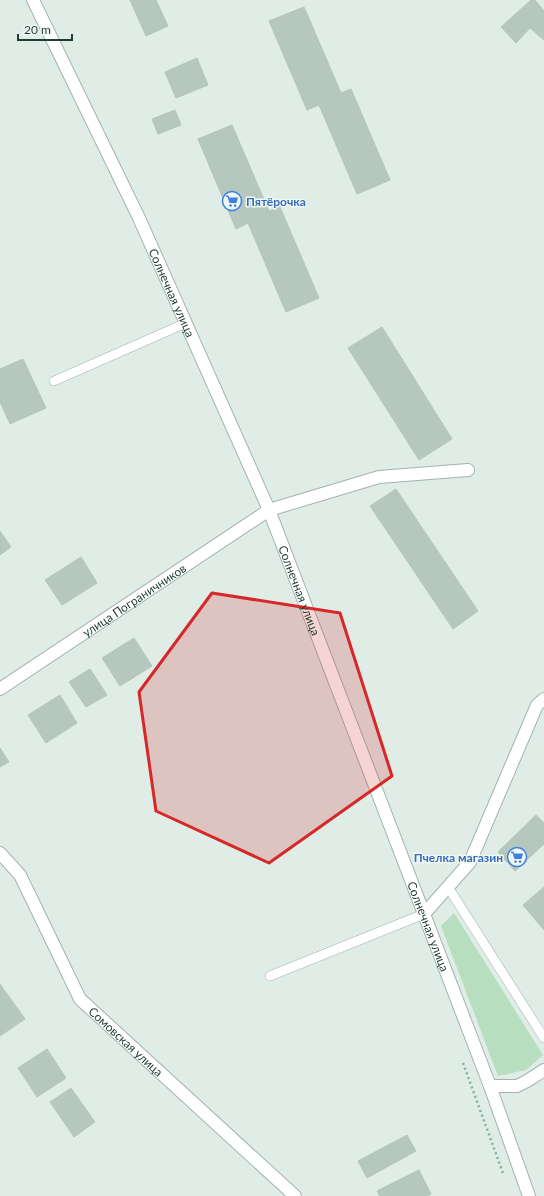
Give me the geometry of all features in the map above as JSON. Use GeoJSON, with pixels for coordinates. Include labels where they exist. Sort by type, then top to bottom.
{"type":"FeatureCollection","features":[{"type":"Feature","properties":{"kind":"street","name":"Солнечная улица"},"geometry":{"type":"LineString","coordinates":[[33,0],[139,218],[269,510],[490,1086],[529,1196]]}},
{"type":"Feature","properties":{"kind":"street","name":"улица Пограничников"},"geometry":{"type":"LineString","coordinates":[[0,689],[269,510],[379,477],[468,470]]}},
{"type":"Feature","properties":{"kind":"street"},"geometry":{"type":"LineString","coordinates":[[424,914],[470,862],[537,705],[544,699]]}},
{"type":"Feature","properties":{"kind":"street","name":"Сомовская улица"},"geometry":{"type":"LineString","coordinates":[[0,853],[20,875],[80,999],[295,1196]]}},
{"type":"Feature","properties":{"kind":"street"},"geometry":{"type":"LineString","coordinates":[[490,1086],[517,1086],[544,1070]]}},
{"type":"Feature","properties":{"kind":"lane"},"geometry":{"type":"LineString","coordinates":[[54,381],[186,323]]}},
{"type":"Feature","properties":{"kind":"lane"},"geometry":{"type":"LineString","coordinates":[[448,887],[544,1038]]}},
{"type":"Feature","properties":{"kind":"lane"},"geometry":{"type":"LineString","coordinates":[[270,976],[424,914]]}},
{"type":"Feature","properties":{"kind":"path"},"geometry":{"type":"LineString","coordinates":[[463,1062],[503,1174]]}},
{"type":"Feature","properties":{"kind":"highlighted area"},"geometry":{"type":"Polygon","coordinates":[[[212,593],[340,613],[392,776],[269,863],[156,811],[139,692],[212,593]]]}},
{"type":"Feature","properties":{"kind":"green space"},"geometry":{"type":"Polygon","coordinates":[[[454,913],[543,1055],[526,1070],[498,1076],[441,926],[454,913]]]}},
{"type":"Feature","properties":{"kind":"building"},"geometry":{"type":"Polygon","coordinates":[[[130,0],[156,0],[168,26],[146,36],[130,0]]]}},
{"type":"Feature","properties":{"kind":"building"},"geometry":{"type":"Polygon","coordinates":[[[531,0],[535,0],[544,11],[544,40],[530,28],[516,43],[501,27],[531,0]]]}},
{"type":"Feature","properties":{"kind":"building"},"geometry":{"type":"Polygon","coordinates":[[[304,7],[341,93],[351,89],[390,180],[357,194],[319,105],[307,110],[269,21],[304,7]]]}},
{"type":"Feature","properties":{"kind":"building"},"geometry":{"type":"Polygon","coordinates":[[[197,58],[208,85],[176,98],[165,72],[197,58]]]}},
{"type":"Feature","properties":{"kind":"building"},"geometry":{"type":"Polygon","coordinates":[[[175,110],[181,125],[158,134],[152,119],[175,110]]]}},
{"type":"Feature","properties":{"kind":"building"},"geometry":{"type":"Polygon","coordinates":[[[232,125],[269,211],[280,207],[319,298],[286,312],[248,223],[236,229],[198,139],[232,125]]]}},
{"type":"Feature","properties":{"kind":"building"},"geometry":{"type":"Polygon","coordinates":[[[382,327],[452,439],[419,460],[348,348],[382,327]]]}},
{"type":"Feature","properties":{"kind":"building"},"geometry":{"type":"Polygon","coordinates":[[[23,359],[46,408],[10,424],[0,402],[0,369],[23,359]]]}},
{"type":"Feature","properties":{"kind":"building"},"geometry":{"type":"Polygon","coordinates":[[[396,489],[478,611],[453,629],[370,506],[396,489]]]}},
{"type":"Feature","properties":{"kind":"building"},"geometry":{"type":"Polygon","coordinates":[[[0,531],[11,547],[0,555],[0,531]]]}},
{"type":"Feature","properties":{"kind":"building"},"geometry":{"type":"Polygon","coordinates":[[[81,557],[97,583],[62,605],[45,580],[81,557]]]}},
{"type":"Feature","properties":{"kind":"building"},"geometry":{"type":"Polygon","coordinates":[[[134,638],[152,666],[120,686],[102,658],[134,638]]]}},
{"type":"Feature","properties":{"kind":"building"},"geometry":{"type":"Polygon","coordinates":[[[90,669],[107,695],[86,707],[69,682],[90,669]]]}},
{"type":"Feature","properties":{"kind":"building"},"geometry":{"type":"Polygon","coordinates":[[[60,695],[77,723],[46,743],[28,715],[60,695]]]}},
{"type":"Feature","properties":{"kind":"building"},"geometry":{"type":"Polygon","coordinates":[[[0,748],[9,762],[0,767],[0,748]]]}},
{"type":"Feature","properties":{"kind":"building"},"geometry":{"type":"Polygon","coordinates":[[[536,815],[544,823],[544,844],[515,871],[498,852],[536,815]]]}},
{"type":"Feature","properties":{"kind":"building"},"geometry":{"type":"Polygon","coordinates":[[[544,887],[544,930],[523,905],[544,887]]]}},
{"type":"Feature","properties":{"kind":"building"},"geometry":{"type":"Polygon","coordinates":[[[0,984],[25,1019],[0,1036],[0,984]]]}},
{"type":"Feature","properties":{"kind":"building"},"geometry":{"type":"Polygon","coordinates":[[[47,1049],[66,1078],[37,1097],[18,1068],[47,1049]]]}},
{"type":"Feature","properties":{"kind":"building"},"geometry":{"type":"Polygon","coordinates":[[[71,1088],[95,1122],[74,1137],[50,1102],[71,1088]]]}},
{"type":"Feature","properties":{"kind":"building"},"geometry":{"type":"Polygon","coordinates":[[[407,1135],[416,1151],[367,1178],[358,1161],[407,1135]]]}},
{"type":"Feature","properties":{"kind":"building"},"geometry":{"type":"Polygon","coordinates":[[[419,1170],[431,1194],[427,1196],[380,1196],[377,1191],[419,1170]]]}},
{"type":"Feature","properties":{"kind":"place","name":"Пятёрочка"},"geometry":{"type":"Point","coordinates":[232,201]}},
{"type":"Feature","properties":{"kind":"place","name":"Пчелка магазин"},"geometry":{"type":"Point","coordinates":[517,857]}}]}
